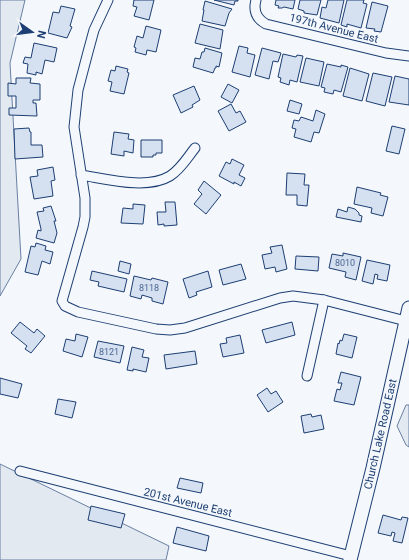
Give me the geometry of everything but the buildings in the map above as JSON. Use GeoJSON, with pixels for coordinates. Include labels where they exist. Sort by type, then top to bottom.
{"type":"FeatureCollection","features":[{"type":"Feature","properties":{"kind":"street"},"geometry":{"type":"LineString","coordinates":[[108,0],[94,30],[78,90],[74,127],[84,198],[84,222],[62,301],[65,306],[78,312],[156,329],[170,330],[185,328],[280,298],[300,296],[324,300],[406,321]]}},
{"type":"Feature","properties":{"kind":"street","name":"197th Avenue East"},"geometry":{"type":"LineString","coordinates":[[256,0],[255,6],[257,16],[266,24],[386,54],[409,56]]}},
{"type":"Feature","properties":{"kind":"street"},"geometry":{"type":"LineString","coordinates":[[81,174],[127,182],[152,182],[162,180],[181,167],[195,148]]}},
{"type":"Feature","properties":{"kind":"street"},"geometry":{"type":"LineString","coordinates":[[307,376],[324,300]]}},
{"type":"Feature","properties":{"kind":"street","name":"Church Lake Road East"},"geometry":{"type":"LineString","coordinates":[[350,558],[373,468],[409,308]]}},
{"type":"Feature","properties":{"kind":"street","name":"201st Avenue East"},"geometry":{"type":"LineString","coordinates":[[20,471],[160,508],[245,528],[350,558]]}},
{"type":"Feature","properties":{"kind":"shaded area"},"geometry":{"type":"Polygon","coordinates":[[[0,0],[25,0],[10,63],[21,259],[0,296],[0,0]]]}},
{"type":"Feature","properties":{"kind":"shaded area"},"geometry":{"type":"Polygon","coordinates":[[[406,405],[409,405],[409,447],[406,445],[397,426],[406,405]]]}},
{"type":"Feature","properties":{"kind":"shaded area"},"geometry":{"type":"Polygon","coordinates":[[[0,464],[169,546],[166,560],[0,560],[0,464]]]}}]}
